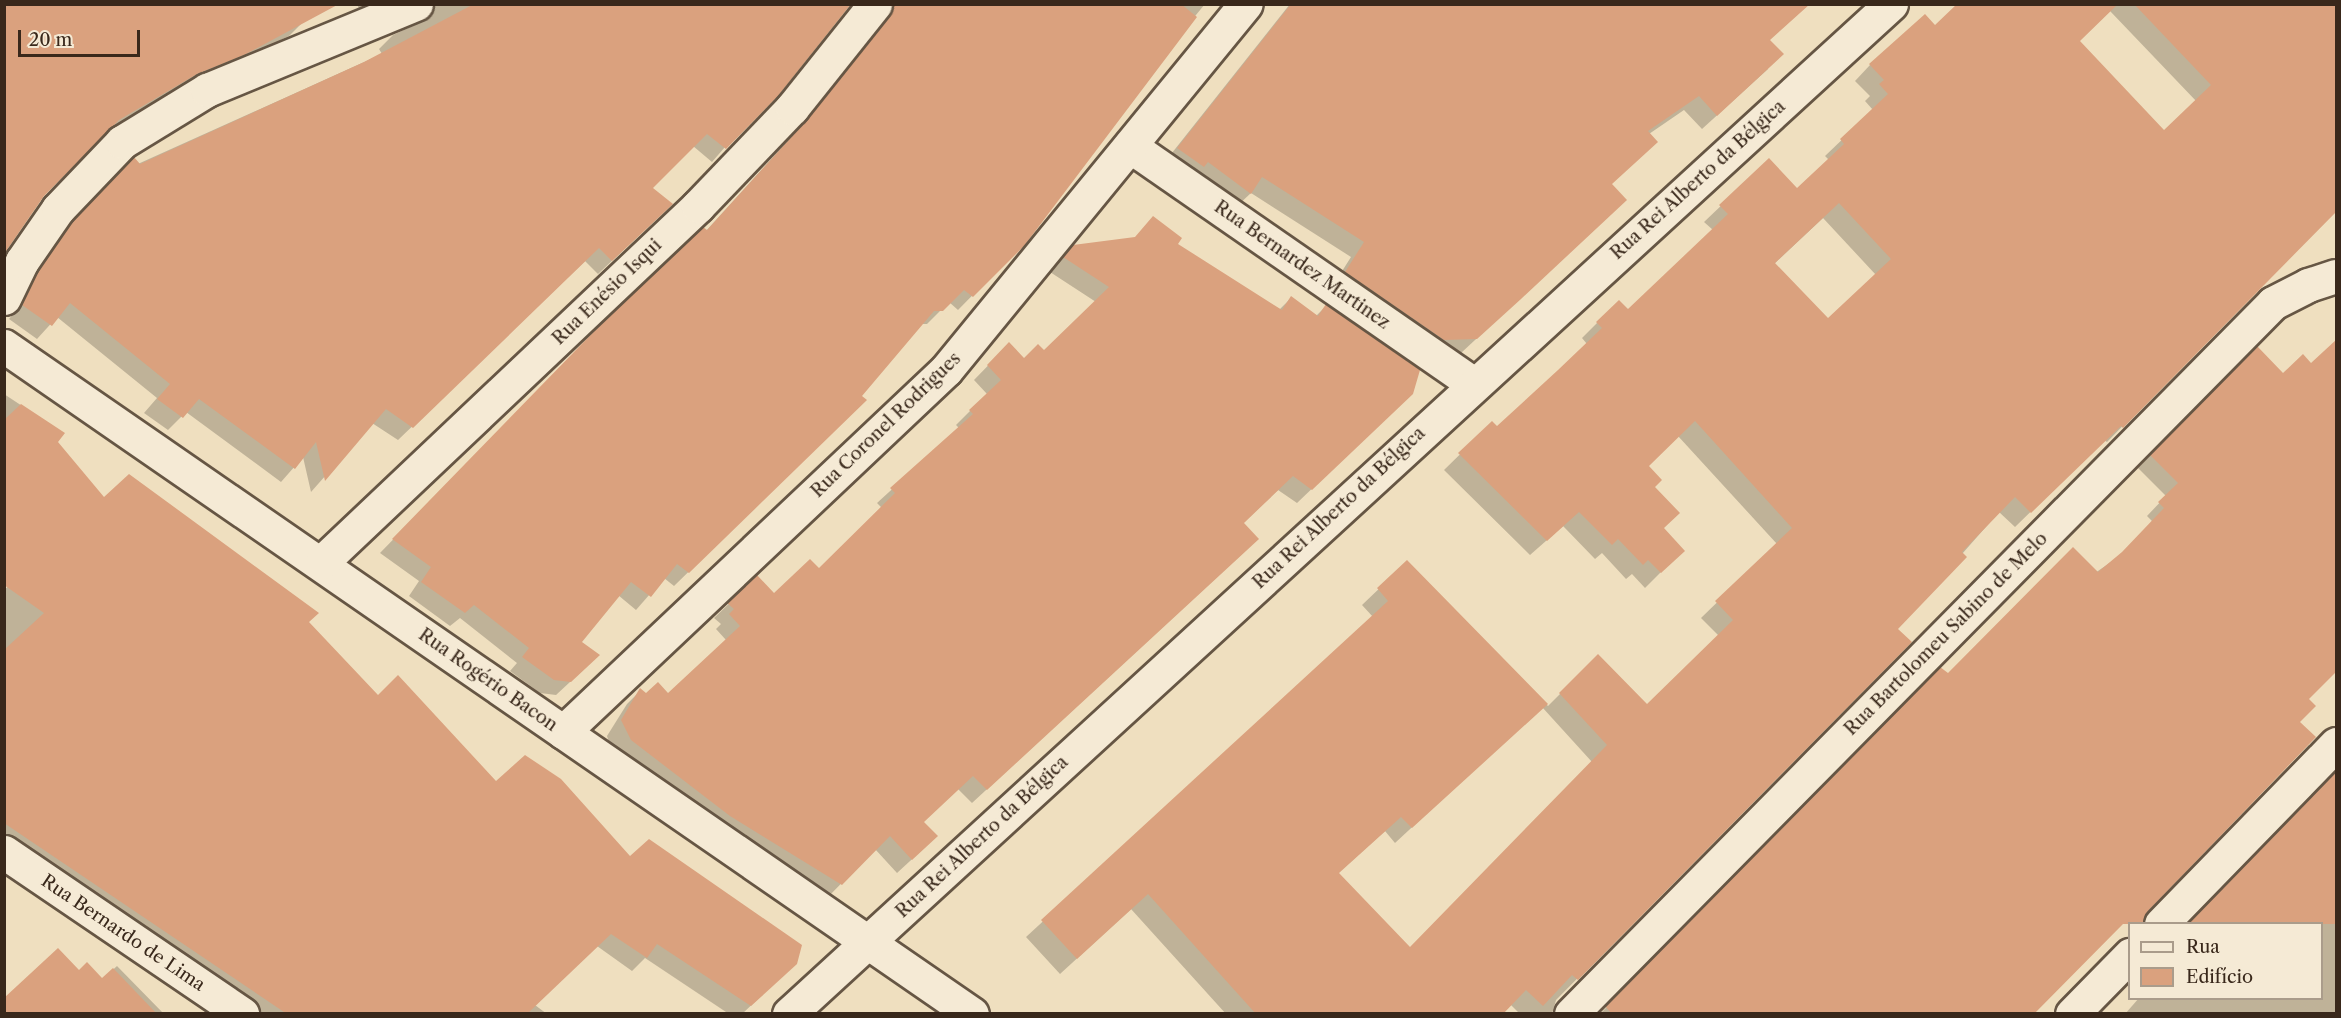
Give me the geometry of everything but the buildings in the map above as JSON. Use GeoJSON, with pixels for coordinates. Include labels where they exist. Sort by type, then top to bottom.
{"type":"FeatureCollection","features":[{"type":"Feature","properties":{"kind":"street"},"geometry":{"type":"LineString","coordinates":[[4,298],[22,261],[58,209],[122,142],[207,90],[416,4]]}},
{"type":"Feature","properties":{"kind":"street","name":"Rua Enésio Isqui"},"geometry":{"type":"LineString","coordinates":[[322,562],[698,206],[792,108],[875,4]]}},
{"type":"Feature","properties":{"kind":"street","name":"Rua Coronel Rodrigues"},"geometry":{"type":"LineString","coordinates":[[563,732],[946,370],[1246,4]]}},
{"type":"Feature","properties":{"kind":"street","name":"Rua Rei Alberto da Bélgica"},"geometry":{"type":"LineString","coordinates":[[789,1014],[1891,4]]}},
{"type":"Feature","properties":{"kind":"street","name":"Rua Bernardez Martinez"},"geometry":{"type":"LineString","coordinates":[[1130,146],[1474,384]]}},
{"type":"Feature","properties":{"kind":"street","name":"Rua Bartolomeu Sabino de Melo"},"geometry":{"type":"LineString","coordinates":[[1571,1014],[2273,303],[2308,285],[2337,276]]}},
{"type":"Feature","properties":{"kind":"street","name":"Rua Rogério Bacon"},"geometry":{"type":"LineString","coordinates":[[4,346],[322,562],[866,943],[972,1014]]}},
{"type":"Feature","properties":{"kind":"street"},"geometry":{"type":"LineString","coordinates":[[2163,922],[2337,744]]}},
{"type":"Feature","properties":{"kind":"street","name":"Rua Bernardo de Lima"},"geometry":{"type":"LineString","coordinates":[[4,852],[242,1014]]}},
{"type":"Feature","properties":{"kind":"street"},"geometry":{"type":"LineString","coordinates":[[2072,1014],[2128,957]]}}]}
